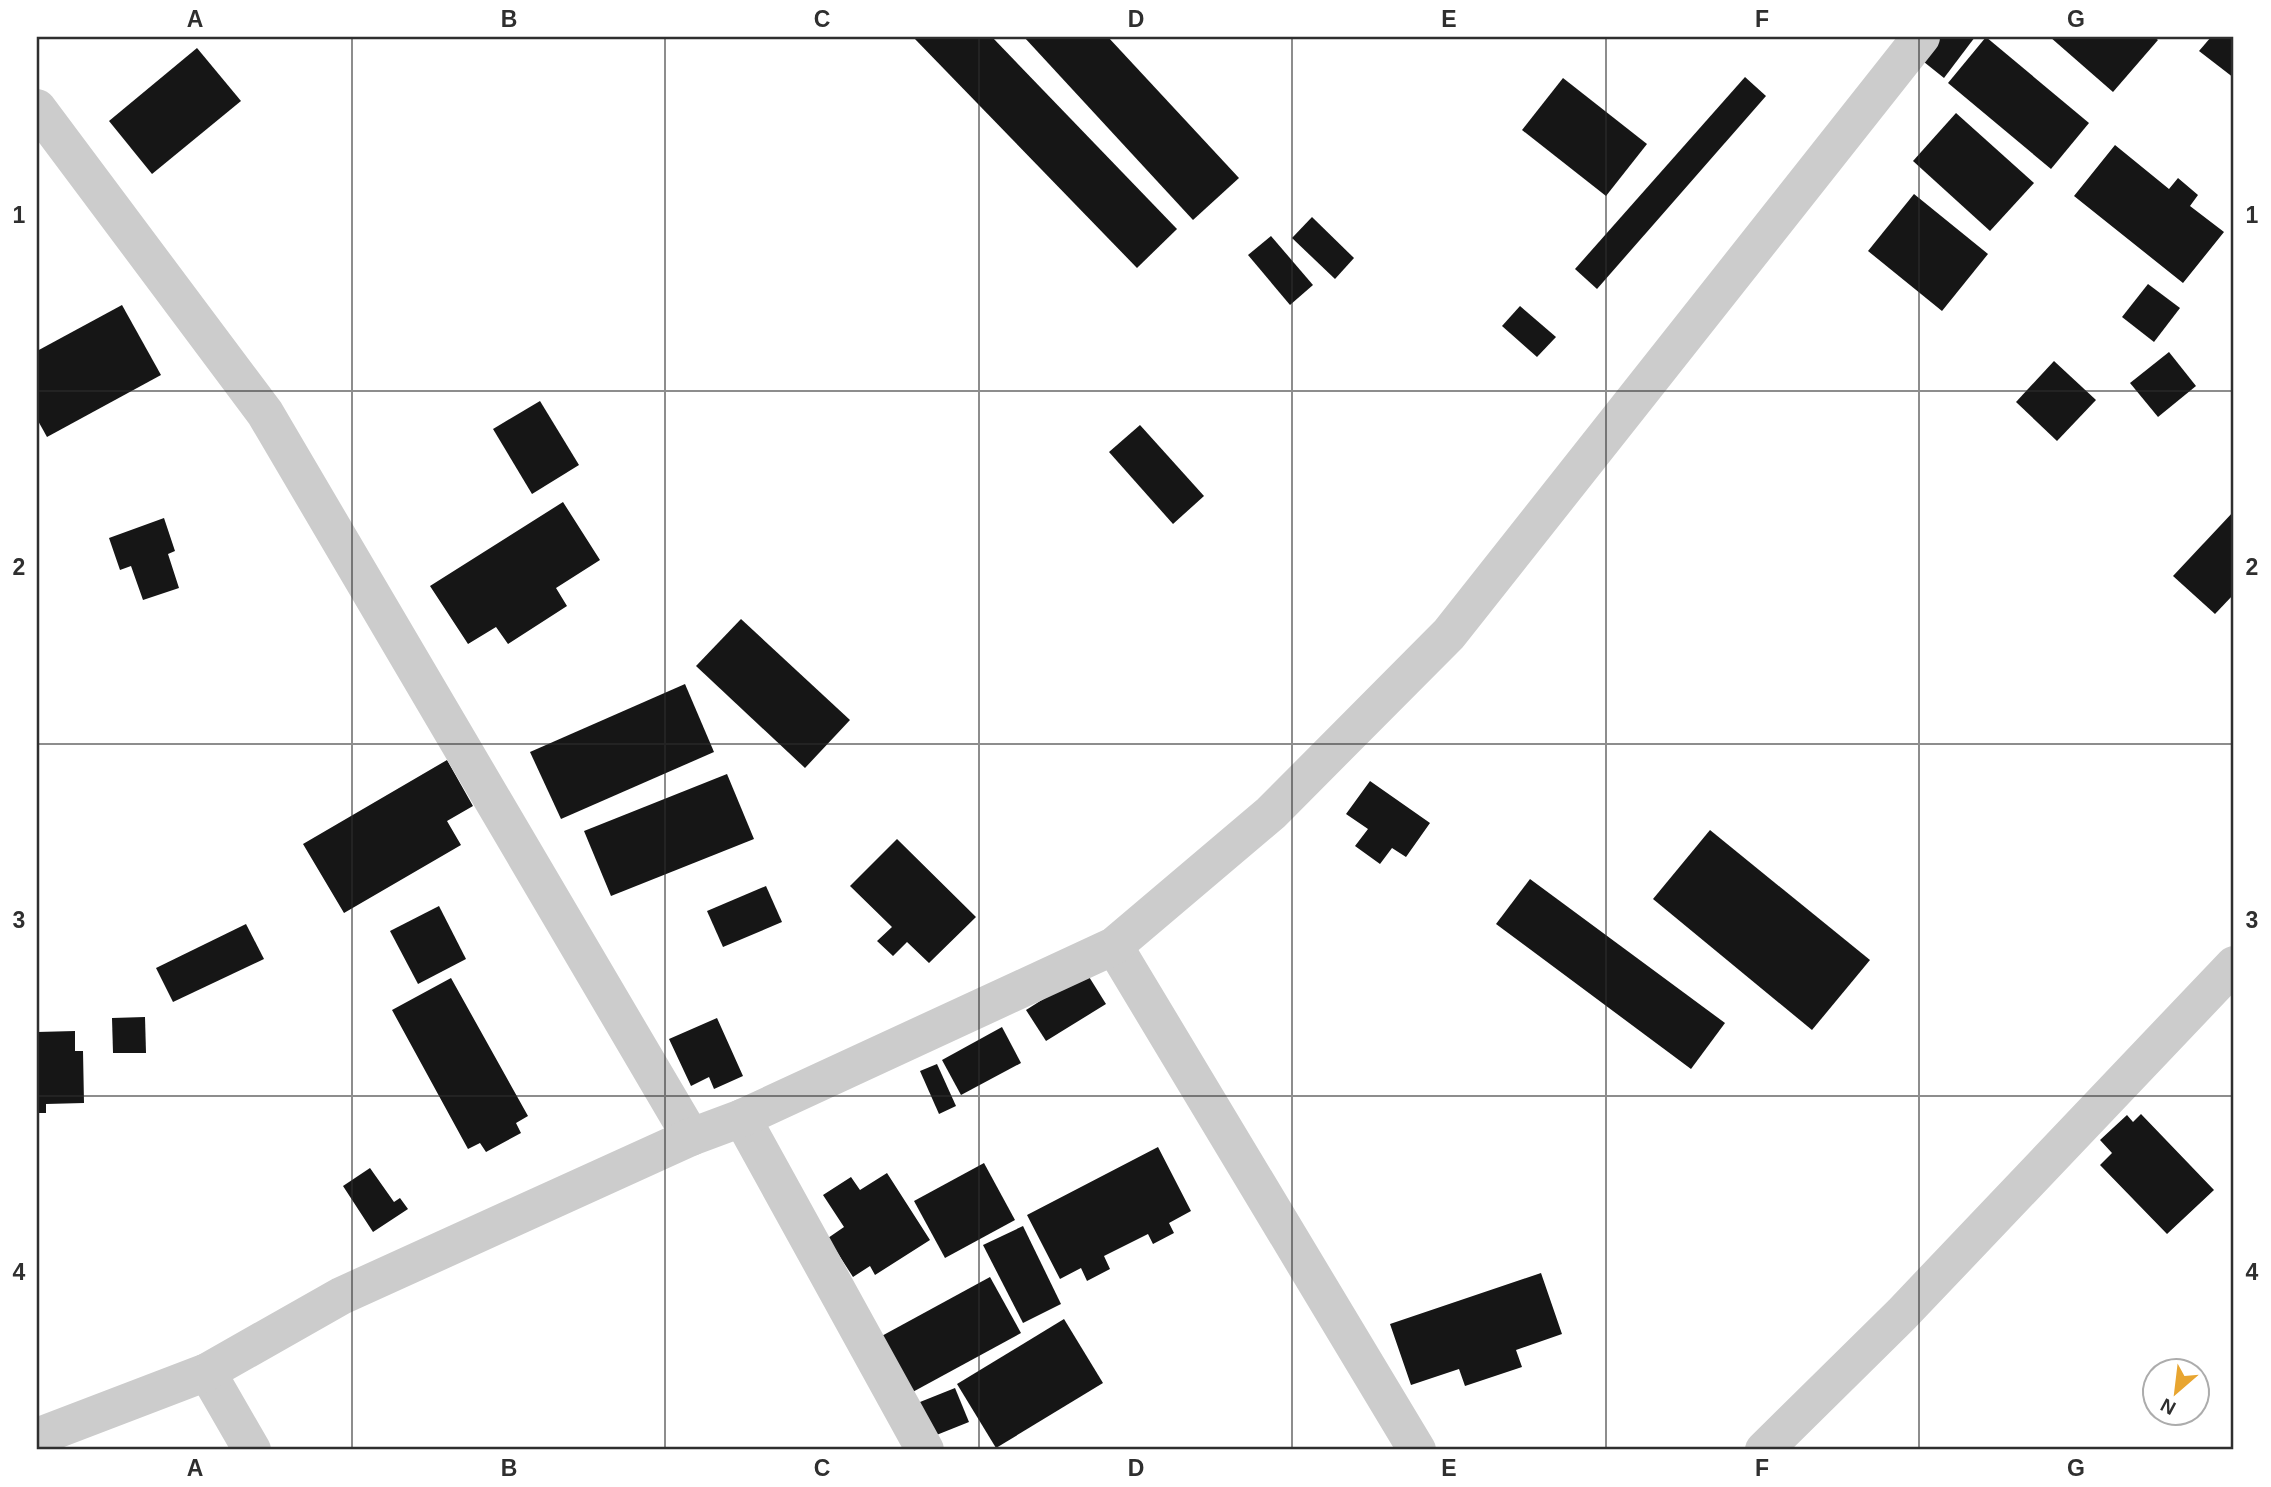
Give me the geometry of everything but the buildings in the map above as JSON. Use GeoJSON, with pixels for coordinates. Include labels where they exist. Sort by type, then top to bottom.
{"type":"FeatureCollection","features":[{"type":"Feature","properties":{"kind":"street"},"geometry":{"type":"LineString","coordinates":[[37,1437],[207,1372],[341,1296],[691,1137],[742,1118],[1114,947],[1271,813],[1449,634],[1921,37]]}},
{"type":"Feature","properties":{"kind":"street"},"geometry":{"type":"LineString","coordinates":[[37,108],[265,413],[691,1137]]}},
{"type":"Feature","properties":{"kind":"street"},"geometry":{"type":"LineString","coordinates":[[1114,947],[1417,1450]]}},
{"type":"Feature","properties":{"kind":"street"},"geometry":{"type":"LineString","coordinates":[[1764,1450],[1902,1314],[2234,965]]}},
{"type":"Feature","properties":{"kind":"street"},"geometry":{"type":"LineString","coordinates":[[742,1118],[925,1450]]}},
{"type":"Feature","properties":{"kind":"street"},"geometry":{"type":"LineString","coordinates":[[207,1372],[252,1450]]}}]}
